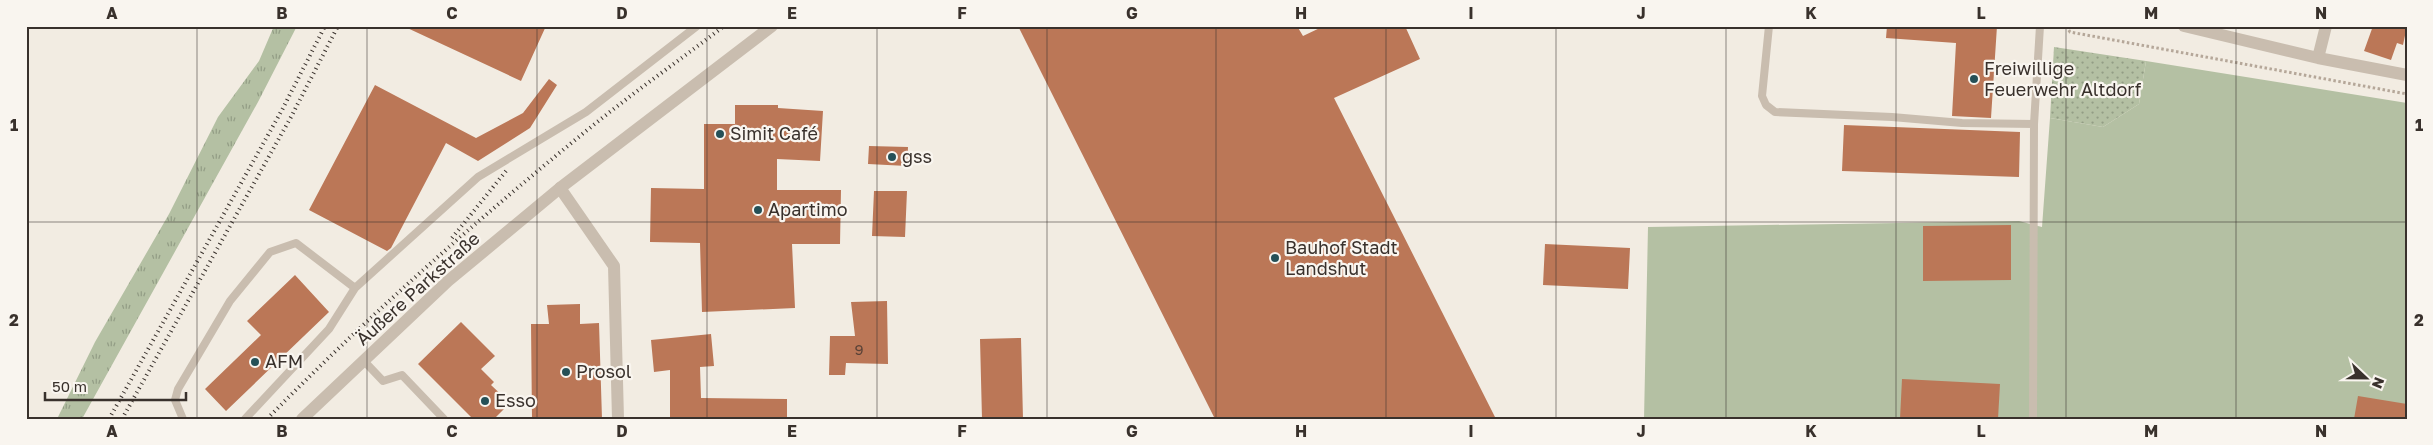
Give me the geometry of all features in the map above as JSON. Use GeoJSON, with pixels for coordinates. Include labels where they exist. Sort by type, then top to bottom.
{"type":"FeatureCollection","features":[{"type":"Feature","properties":{"kind":"street","name":"Äußere Parkstraße"},"geometry":{"type":"LineString","coordinates":[[302,419],[448,281],[560,188],[772,26]]}},
{"type":"Feature","properties":{"kind":"street"},"geometry":{"type":"LineString","coordinates":[[2184,26],[2318,58],[2407,75]]}},
{"type":"Feature","properties":{"kind":"street"},"geometry":{"type":"LineString","coordinates":[[2318,58],[2326,26]]}},
{"type":"Feature","properties":{"kind":"street"},"geometry":{"type":"LineString","coordinates":[[560,188],[614,266],[618,419]]}},
{"type":"Feature","properties":{"kind":"lane"},"geometry":{"type":"LineString","coordinates":[[245,419],[329,330],[355,288],[478,177],[586,112],[697,26]]}},
{"type":"Feature","properties":{"kind":"lane"},"geometry":{"type":"LineString","coordinates":[[1769,26],[1762,96],[1766,105],[1775,112],[1892,116],[1962,123],[2034,124]]}},
{"type":"Feature","properties":{"kind":"lane"},"geometry":{"type":"LineString","coordinates":[[2033,419],[2034,124],[2040,26]]}},
{"type":"Feature","properties":{"kind":"lane"},"geometry":{"type":"LineString","coordinates":[[183,419],[175,400],[178,389],[230,301],[270,252],[296,242],[355,288]]}},
{"type":"Feature","properties":{"kind":"lane"},"geometry":{"type":"LineString","coordinates":[[364,361],[384,381],[402,375],[444,419]]}},
{"type":"Feature","properties":{"kind":"path"},"geometry":{"type":"LineString","coordinates":[[2066,26],[2070,32],[2407,94]]}},
{"type":"Feature","properties":{"kind":"green space"},"geometry":{"type":"Polygon","coordinates":[[[274,26],[297,26],[258,102],[82,419],[57,419],[95,342],[169,214],[218,117],[259,61],[274,26]]]}},
{"type":"Feature","properties":{"kind":"green space"},"geometry":{"type":"Polygon","coordinates":[[[2054,47],[2146,61],[2139,104],[2103,127],[2050,118],[2054,47]]]}},
{"type":"Feature","properties":{"kind":"green space"},"geometry":{"type":"Polygon","coordinates":[[[2146,61],[2407,103],[2407,419],[1644,419],[1648,227],[2019,221],[2042,227],[2050,118],[2103,127],[2139,104],[2146,61]]]}},
{"type":"Feature","properties":{"kind":"building"},"geometry":{"type":"Polygon","coordinates":[[[403,26],[546,26],[521,81],[403,26]]]}},
{"type":"Feature","properties":{"kind":"building","name":"Bauhof Stadt Landshut"},"geometry":{"type":"Polygon","coordinates":[[[1018,26],[1297,26],[1303,36],[1324,26],[1405,26],[1420,59],[1334,98],[1496,419],[1215,419],[1018,26]]]}},
{"type":"Feature","properties":{"kind":"building","name":"Freiwillige Feuerwehr Altdorf"},"geometry":{"type":"Polygon","coordinates":[[[1887,26],[1997,26],[1991,118],[1952,116],[1956,43],[1886,38],[1887,26]]]}},
{"type":"Feature","properties":{"kind":"building"},"geometry":{"type":"Polygon","coordinates":[[[2373,26],[2407,26],[2403,45],[2397,43],[2391,60],[2364,51],[2373,26]]]}},
{"type":"Feature","properties":{"kind":"building"},"geometry":{"type":"Polygon","coordinates":[[[549,79],[557,85],[530,128],[478,161],[446,143],[391,248],[387,251],[309,210],[375,85],[476,138],[523,113],[549,79]]]}},
{"type":"Feature","properties":{"kind":"building"},"geometry":{"type":"Polygon","coordinates":[[[735,105],[778,105],[778,108],[823,111],[820,161],[777,159],[777,190],[841,190],[840,244],[792,244],[795,308],[702,312],[700,243],[650,242],[651,188],[704,189],[704,124],[735,124],[735,105]]]}},
{"type":"Feature","properties":{"kind":"building"},"geometry":{"type":"Polygon","coordinates":[[[1844,125],[2020,132],[2019,177],[1842,171],[1844,125]]]}},
{"type":"Feature","properties":{"kind":"building"},"geometry":{"type":"Polygon","coordinates":[[[869,146],[908,147],[907,166],[868,164],[869,146]]]}},
{"type":"Feature","properties":{"kind":"building"},"geometry":{"type":"Polygon","coordinates":[[[874,191],[907,191],[905,237],[872,236],[874,191]]]}},
{"type":"Feature","properties":{"kind":"building"},"geometry":{"type":"Polygon","coordinates":[[[2011,225],[2011,280],[1923,281],[1923,226],[2011,225]]]}},
{"type":"Feature","properties":{"kind":"building"},"geometry":{"type":"Polygon","coordinates":[[[1545,244],[1630,248],[1628,289],[1543,285],[1545,244]]]}},
{"type":"Feature","properties":{"kind":"building","name":"AFM"},"geometry":{"type":"Polygon","coordinates":[[[295,275],[329,312],[226,411],[205,389],[261,335],[247,321],[295,275]]]}},
{"type":"Feature","properties":{"kind":"building"},"geometry":{"type":"Polygon","coordinates":[[[887,301],[888,364],[846,363],[845,375],[829,375],[830,336],[855,336],[851,302],[887,301]]]}},
{"type":"Feature","properties":{"kind":"building","name":"Prosol"},"geometry":{"type":"Polygon","coordinates":[[[580,304],[580,324],[599,323],[602,419],[532,419],[531,324],[549,324],[547,305],[580,304]]]}},
{"type":"Feature","properties":{"kind":"building"},"geometry":{"type":"Polygon","coordinates":[[[461,322],[495,356],[481,369],[494,382],[491,385],[510,403],[494,419],[473,419],[418,364],[461,322]]]}},
{"type":"Feature","properties":{"kind":"building"},"geometry":{"type":"Polygon","coordinates":[[[711,334],[714,366],[700,367],[701,398],[787,399],[787,419],[670,419],[670,370],[654,372],[651,340],[711,334]]]}},
{"type":"Feature","properties":{"kind":"building"},"geometry":{"type":"Polygon","coordinates":[[[1021,338],[1023,419],[982,419],[980,339],[1021,338]]]}},
{"type":"Feature","properties":{"kind":"building"},"geometry":{"type":"Polygon","coordinates":[[[1902,379],[2000,384],[1998,419],[1900,419],[1902,379]]]}},
{"type":"Feature","properties":{"kind":"building"},"geometry":{"type":"Polygon","coordinates":[[[2358,396],[2407,404],[2407,419],[2354,419],[2358,396]]]}},
{"type":"Feature","properties":{"kind":"railway"},"geometry":{"type":"LineString","coordinates":[[109,419],[282,110],[325,26]]}},
{"type":"Feature","properties":{"kind":"railway"},"geometry":{"type":"LineString","coordinates":[[122,419],[291,117],[338,26]]}},
{"type":"Feature","properties":{"kind":"railway"},"geometry":{"type":"LineString","coordinates":[[267,419],[345,342],[425,268],[507,197],[607,114],[724,26]]}},
{"type":"Feature","properties":{"kind":"railway"},"geometry":{"type":"LineString","coordinates":[[452,238],[506,171]]}},
{"type":"Feature","properties":{"kind":"place","name":"Freiwillige Feuerwehr Altdorf"},"geometry":{"type":"Point","coordinates":[1974,79]}},
{"type":"Feature","properties":{"kind":"place","name":"Simit Café"},"geometry":{"type":"Point","coordinates":[720,134]}},
{"type":"Feature","properties":{"kind":"place","name":"gss"},"geometry":{"type":"Point","coordinates":[892,157]}},
{"type":"Feature","properties":{"kind":"place","name":"Apartimo"},"geometry":{"type":"Point","coordinates":[758,210]}},
{"type":"Feature","properties":{"kind":"place","name":"Bauhof Stadt Landshut"},"geometry":{"type":"Point","coordinates":[1275,258]}},
{"type":"Feature","properties":{"kind":"place","name":"AFM"},"geometry":{"type":"Point","coordinates":[255,362]}},
{"type":"Feature","properties":{"kind":"place","name":"Prosol"},"geometry":{"type":"Point","coordinates":[566,372]}},
{"type":"Feature","properties":{"kind":"place","name":"Esso"},"geometry":{"type":"Point","coordinates":[485,401]}}]}
